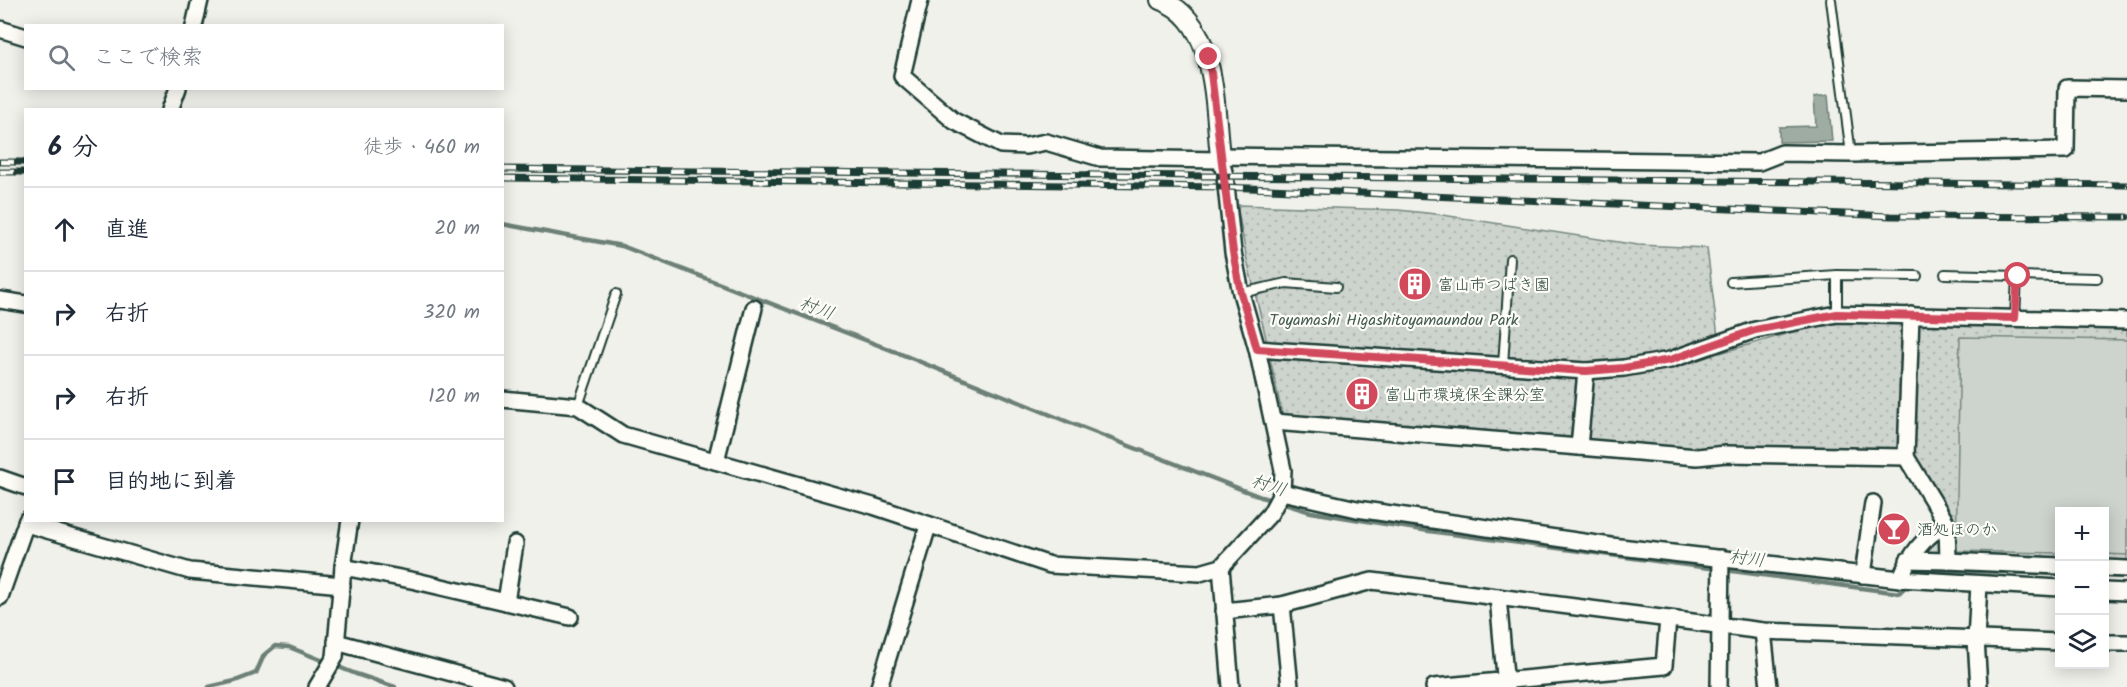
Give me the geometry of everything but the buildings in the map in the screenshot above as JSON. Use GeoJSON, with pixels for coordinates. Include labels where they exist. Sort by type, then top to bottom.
{"type":"FeatureCollection","features":[{"type":"Feature","properties":{"kind":"street"},"geometry":{"type":"LineString","coordinates":[[194,24],[200,0]]}},
{"type":"Feature","properties":{"kind":"street"},"geometry":{"type":"LineString","coordinates":[[920,0],[902,76],[954,121],[1001,145],[1026,146],[1046,142],[1100,158],[1759,162],[1782,153],[2066,150],[2067,88],[2127,89]]}},
{"type":"Feature","properties":{"kind":"street"},"geometry":{"type":"LineString","coordinates":[[504,399],[578,405],[623,435],[873,506],[1050,566],[1200,573],[1221,567],[1271,512],[1282,493],[1283,470],[1274,422],[1241,293],[1233,252],[1209,57],[1194,25],[1170,3],[1160,0]]}},
{"type":"Feature","properties":{"kind":"street"},"geometry":{"type":"LineString","coordinates":[[0,29],[24,36]]}},
{"type":"Feature","properties":{"kind":"street"},"geometry":{"type":"LineString","coordinates":[[171,108],[177,90]]}},
{"type":"Feature","properties":{"kind":"street"},"geometry":{"type":"LineString","coordinates":[[0,300],[24,304]]}},
{"type":"Feature","properties":{"kind":"street"},"geometry":{"type":"LineString","coordinates":[[716,461],[753,308]]}},
{"type":"Feature","properties":{"kind":"street"},"geometry":{"type":"LineString","coordinates":[[1257,349],[1586,371],[1624,368],[1670,360],[1755,330],[1837,314],[2127,321]]}},
{"type":"Feature","properties":{"kind":"street"},"geometry":{"type":"LineString","coordinates":[[1911,315],[1906,458],[1947,524],[1948,561]]}},
{"type":"Feature","properties":{"kind":"street"},"geometry":{"type":"LineString","coordinates":[[1579,447],[1586,371]]}},
{"type":"Feature","properties":{"kind":"street"},"geometry":{"type":"LineString","coordinates":[[1274,422],[1696,457],[1726,454],[1906,458]]}},
{"type":"Feature","properties":{"kind":"street"},"geometry":{"type":"LineString","coordinates":[[0,478],[24,486]]}},
{"type":"Feature","properties":{"kind":"street"},"geometry":{"type":"LineString","coordinates":[[1282,493],[1357,509],[1611,546],[1900,579],[2055,588]]}},
{"type":"Feature","properties":{"kind":"street"},"geometry":{"type":"LineString","coordinates":[[1863,575],[1873,503]]}},
{"type":"Feature","properties":{"kind":"street"},"geometry":{"type":"LineString","coordinates":[[0,597],[26,522],[190,571],[342,585]]}},
{"type":"Feature","properties":{"kind":"street"},"geometry":{"type":"LineString","coordinates":[[317,687],[335,657],[350,522]]}},
{"type":"Feature","properties":{"kind":"street"},"geometry":{"type":"LineString","coordinates":[[1900,579],[1917,546],[1931,533],[1947,524]]}},
{"type":"Feature","properties":{"kind":"street"},"geometry":{"type":"LineString","coordinates":[[879,687],[928,526]]}},
{"type":"Feature","properties":{"kind":"street"},"geometry":{"type":"LineString","coordinates":[[506,602],[515,544]]}},
{"type":"Feature","properties":{"kind":"street"},"geometry":{"type":"LineString","coordinates":[[1719,687],[1721,558]]}},
{"type":"Feature","properties":{"kind":"street"},"geometry":{"type":"LineString","coordinates":[[1908,560],[2055,566]]}},
{"type":"Feature","properties":{"kind":"street"},"geometry":{"type":"LineString","coordinates":[[343,567],[416,581],[570,617]]}},
{"type":"Feature","properties":{"kind":"street"},"geometry":{"type":"LineString","coordinates":[[1221,567],[1231,687]]}},
{"type":"Feature","properties":{"kind":"street"},"geometry":{"type":"LineString","coordinates":[[2109,568],[2127,569]]}},
{"type":"Feature","properties":{"kind":"street"},"geometry":{"type":"LineString","coordinates":[[1224,611],[1282,605],[1372,581],[1763,631],[2055,642]]}},
{"type":"Feature","properties":{"kind":"street"},"geometry":{"type":"LineString","coordinates":[[1979,584],[1976,640],[1979,687]]}},
{"type":"Feature","properties":{"kind":"street"},"geometry":{"type":"LineString","coordinates":[[2109,591],[2127,592]]}},
{"type":"Feature","properties":{"kind":"street"},"geometry":{"type":"LineString","coordinates":[[1498,597],[1506,684]]}},
{"type":"Feature","properties":{"kind":"street"},"geometry":{"type":"LineString","coordinates":[[1282,605],[1290,687]]}},
{"type":"Feature","properties":{"kind":"street"},"geometry":{"type":"LineString","coordinates":[[1434,687],[1506,684],[1664,666],[1668,619]]}},
{"type":"Feature","properties":{"kind":"street"},"geometry":{"type":"LineString","coordinates":[[1763,631],[1769,687]]}},
{"type":"Feature","properties":{"kind":"street"},"geometry":{"type":"LineString","coordinates":[[336,642],[504,687]]}},
{"type":"Feature","properties":{"kind":"street"},"geometry":{"type":"LineString","coordinates":[[2109,643],[2127,643]]}},
{"type":"Feature","properties":{"kind":"lane"},"geometry":{"type":"LineString","coordinates":[[1831,0],[1851,154]]}},
{"type":"Feature","properties":{"kind":"lane"},"geometry":{"type":"LineString","coordinates":[[1503,365],[1510,259]]}},
{"type":"Feature","properties":{"kind":"lane"},"geometry":{"type":"LineString","coordinates":[[1837,274],[1837,314]]}},
{"type":"Feature","properties":{"kind":"lane"},"geometry":{"type":"LineString","coordinates":[[1731,282],[1837,274],[1917,276]]}},
{"type":"Feature","properties":{"kind":"lane"},"geometry":{"type":"LineString","coordinates":[[1945,274],[2097,278]]}},
{"type":"Feature","properties":{"kind":"lane"},"geometry":{"type":"LineString","coordinates":[[2015,318],[2018,276]]}},
{"type":"Feature","properties":{"kind":"lane"},"geometry":{"type":"LineString","coordinates":[[1241,293],[1286,283],[1336,287]]}},
{"type":"Feature","properties":{"kind":"lane"},"geometry":{"type":"LineString","coordinates":[[578,405],[616,294]]}},
{"type":"Feature","properties":{"kind":"green space","name":"Toyamashi Higashitoyamaundou Park"},"geometry":{"type":"Polygon","coordinates":[[[1237,205],[1398,210],[1638,245],[1707,248],[1720,353],[1796,331],[1850,321],[2127,327],[2127,564],[2109,563],[2109,507],[2055,507],[2055,562],[1918,556],[1944,529],[1910,450],[1693,451],[1283,419],[1237,205]]]}},
{"type":"Feature","properties":{"kind":"green space"},"geometry":{"type":"Polygon","coordinates":[[[1960,337],[2127,340],[2127,555],[2109,554],[2109,507],[2055,507],[2055,553],[1956,551],[1960,337]]]}},
{"type":"Feature","properties":{"kind":"shaded area"},"geometry":{"type":"Polygon","coordinates":[[[1828,95],[1832,141],[1779,142],[1779,127],[1816,126],[1814,97],[1828,95]]]}},
{"type":"Feature","properties":{"kind":"waterway","name":"村川"},"geometry":{"type":"LineString","coordinates":[[504,224],[622,246],[1261,497],[1311,512],[1429,531],[1899,593],[1909,583]]}},
{"type":"Feature","properties":{"kind":"waterway","name":"村川"},"geometry":{"type":"LineString","coordinates":[[1916,575],[1922,569],[2055,574]]}},
{"type":"Feature","properties":{"kind":"waterway","name":"村川"},"geometry":{"type":"LineString","coordinates":[[2109,576],[2127,577]]}},
{"type":"Feature","properties":{"kind":"waterway"},"geometry":{"type":"LineString","coordinates":[[209,687],[256,673],[264,655],[275,646],[289,647],[395,687]]}},
{"type":"Feature","properties":{"kind":"railway"},"geometry":{"type":"LineString","coordinates":[[0,162],[24,162]]}},
{"type":"Feature","properties":{"kind":"railway"},"geometry":{"type":"LineString","coordinates":[[504,169],[2127,185]]}},
{"type":"Feature","properties":{"kind":"railway"},"geometry":{"type":"LineString","coordinates":[[0,172],[24,172]]}},
{"type":"Feature","properties":{"kind":"railway"},"geometry":{"type":"LineString","coordinates":[[504,178],[1225,187],[1891,216],[2127,217]]}},
{"type":"Feature","properties":{"kind":"place","name":"富山市つばき園"},"geometry":{"type":"Point","coordinates":[1415,284]}},
{"type":"Feature","properties":{"kind":"place","name":"富山市環境保全課分室"},"geometry":{"type":"Point","coordinates":[1362,394]}},
{"type":"Feature","properties":{"kind":"place","name":"酒処ほのか"},"geometry":{"type":"Point","coordinates":[1894,529]}},
{"type":"Feature","properties":{"kind":"route"},"geometry":{"type":"LineString","coordinates":[[1209,57],[1233,252],[1241,293],[1257,349],[1586,371],[1624,368],[1670,360],[1755,330],[1837,314],[2015,318],[2018,276]]}}]}
